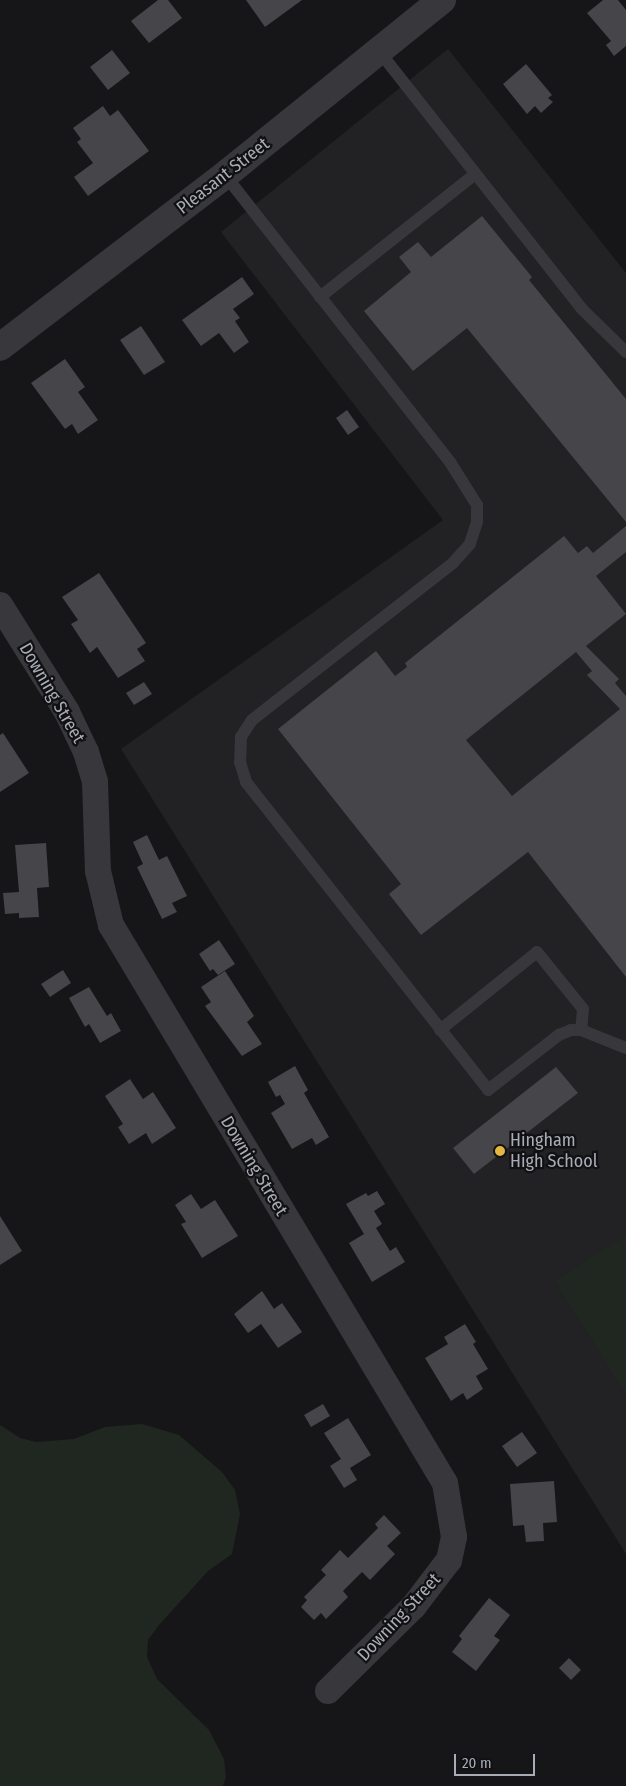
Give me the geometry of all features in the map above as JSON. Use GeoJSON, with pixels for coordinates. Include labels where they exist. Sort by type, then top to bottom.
{"type":"FeatureCollection","features":[{"type":"Feature","properties":{"kind":"street","name":"Pleasant Street"},"geometry":{"type":"LineString","coordinates":[[0,347],[225,175],[442,0]]}},
{"type":"Feature","properties":{"kind":"street","name":"Downing Street"},"geometry":{"type":"LineString","coordinates":[[0,605],[67,712],[86,752],[95,782],[98,871],[111,924],[445,1482],[454,1537],[449,1560],[414,1606],[328,1691]]}},
{"type":"Feature","properties":{"kind":"lane"},"geometry":{"type":"LineString","coordinates":[[379,51],[474,175],[581,308],[626,352]]}},
{"type":"Feature","properties":{"kind":"lane"},"geometry":{"type":"LineString","coordinates":[[225,175],[467,486],[477,505],[477,522],[470,544],[453,563],[252,720],[241,737],[240,762],[246,782],[488,1090],[560,1035],[580,1030],[626,1048]]}},
{"type":"Feature","properties":{"kind":"lane"},"geometry":{"type":"LineString","coordinates":[[320,297],[474,175]]}},
{"type":"Feature","properties":{"kind":"lane"},"geometry":{"type":"LineString","coordinates":[[440,1030],[537,952],[583,1009],[580,1030]]}},
{"type":"Feature","properties":{"kind":"shaded area","name":"Hingham High School"},"geometry":{"type":"Polygon","coordinates":[[[448,49],[626,273],[626,1554],[121,749],[443,520],[221,232],[448,49]]]}},
{"type":"Feature","properties":{"kind":"shaded area"},"geometry":{"type":"Polygon","coordinates":[[[626,1236],[626,1394],[555,1281],[626,1236]]]}},
{"type":"Feature","properties":{"kind":"shaded area"},"geometry":{"type":"Polygon","coordinates":[[[142,1424],[179,1435],[222,1472],[235,1490],[240,1514],[232,1554],[208,1571],[159,1625],[148,1640],[147,1657],[157,1679],[209,1730],[224,1759],[226,1777],[223,1786],[0,1786],[0,1425],[20,1438],[36,1442],[74,1439],[105,1427],[142,1424]]]}},
{"type":"Feature","properties":{"kind":"building"},"geometry":{"type":"Polygon","coordinates":[[[158,0],[168,0],[182,18],[149,43],[131,21],[158,0]]]}},
{"type":"Feature","properties":{"kind":"building"},"geometry":{"type":"Polygon","coordinates":[[[246,0],[302,0],[265,27],[246,0]]]}},
{"type":"Feature","properties":{"kind":"building"},"geometry":{"type":"Polygon","coordinates":[[[603,0],[618,0],[626,10],[626,46],[614,56],[606,45],[611,41],[587,13],[603,0]]]}},
{"type":"Feature","properties":{"kind":"building"},"geometry":{"type":"Polygon","coordinates":[[[112,50],[130,73],[108,90],[90,67],[112,50]]]}},
{"type":"Feature","properties":{"kind":"building"},"geometry":{"type":"Polygon","coordinates":[[[526,64],[552,95],[548,98],[553,102],[541,113],[535,106],[527,114],[503,84],[526,64]]]}},
{"type":"Feature","properties":{"kind":"building"},"geometry":{"type":"Polygon","coordinates":[[[103,106],[110,116],[118,110],[149,151],[88,196],[74,177],[93,163],[77,142],[81,139],[73,128],[103,106]]]}},
{"type":"Feature","properties":{"kind":"building"},"geometry":{"type":"Polygon","coordinates":[[[482,216],[532,277],[529,280],[626,399],[626,522],[467,328],[413,371],[364,311],[411,272],[399,257],[418,242],[431,257],[482,216]]]}},
{"type":"Feature","properties":{"kind":"building"},"geometry":{"type":"Polygon","coordinates":[[[242,277],[254,294],[233,309],[240,318],[235,321],[249,342],[234,353],[219,333],[201,346],[182,320],[242,277]]]}},
{"type":"Feature","properties":{"kind":"building"},"geometry":{"type":"Polygon","coordinates":[[[141,326],[165,362],[144,375],[120,340],[141,326]]]}},
{"type":"Feature","properties":{"kind":"building"},"geometry":{"type":"Polygon","coordinates":[[[65,359],[85,387],[78,392],[98,420],[78,434],[72,424],[65,429],[31,383],[65,359]]]}},
{"type":"Feature","properties":{"kind":"building"},"geometry":{"type":"Polygon","coordinates":[[[347,410],[359,427],[348,435],[336,418],[347,410]]]}},
{"type":"Feature","properties":{"kind":"building"},"geometry":{"type":"Polygon","coordinates":[[[626,526],[626,552],[596,576],[626,614],[586,646],[619,679],[615,683],[626,696],[626,977],[528,852],[421,935],[389,894],[401,884],[278,729],[376,651],[395,676],[407,667],[405,663],[564,536],[578,553],[587,546],[593,553],[626,526]],[[576,652],[466,740],[512,796],[620,709],[587,675],[592,671],[576,652]]]}},
{"type":"Feature","properties":{"kind":"building"},"geometry":{"type":"Polygon","coordinates":[[[99,573],[146,643],[137,649],[145,661],[118,678],[97,647],[90,653],[71,624],[78,620],[62,597],[99,573]]]}},
{"type":"Feature","properties":{"kind":"building"},"geometry":{"type":"Polygon","coordinates":[[[144,682],[152,694],[134,705],[126,693],[144,682]]]}},
{"type":"Feature","properties":{"kind":"building"},"geometry":{"type":"Polygon","coordinates":[[[3,733],[29,773],[0,792],[0,735],[3,733]]]}},
{"type":"Feature","properties":{"kind":"building"},"geometry":{"type":"Polygon","coordinates":[[[147,835],[159,860],[167,856],[187,896],[172,903],[177,912],[162,919],[137,867],[143,864],[133,842],[147,835]]]}},
{"type":"Feature","properties":{"kind":"building"},"geometry":{"type":"Polygon","coordinates":[[[46,843],[49,887],[37,888],[39,917],[19,918],[19,913],[5,914],[3,893],[19,892],[15,845],[46,843]]]}},
{"type":"Feature","properties":{"kind":"building"},"geometry":{"type":"Polygon","coordinates":[[[219,940],[235,964],[218,975],[213,969],[210,971],[199,954],[219,940]]]}},
{"type":"Feature","properties":{"kind":"building"},"geometry":{"type":"Polygon","coordinates":[[[63,970],[71,983],[50,997],[41,984],[63,970]]]}},
{"type":"Feature","properties":{"kind":"building"},"geometry":{"type":"Polygon","coordinates":[[[225,971],[254,1016],[247,1022],[262,1044],[242,1056],[205,1006],[211,1002],[201,987],[225,971]]]}},
{"type":"Feature","properties":{"kind":"building"},"geometry":{"type":"Polygon","coordinates":[[[89,987],[107,1016],[111,1013],[121,1031],[100,1043],[89,1024],[85,1027],[69,998],[89,987]]]}},
{"type":"Feature","properties":{"kind":"building"},"geometry":{"type":"Polygon","coordinates":[[[295,1066],[308,1090],[304,1093],[329,1137],[316,1145],[312,1138],[292,1149],[271,1113],[285,1104],[280,1095],[276,1097],[268,1082],[295,1066]]]}},
{"type":"Feature","properties":{"kind":"building"},"geometry":{"type":"Polygon","coordinates":[[[556,1067],[578,1093],[474,1174],[453,1148],[556,1067]]]}},
{"type":"Feature","properties":{"kind":"building"},"geometry":{"type":"Polygon","coordinates":[[[130,1079],[143,1099],[153,1092],[176,1128],[152,1144],[146,1133],[129,1144],[118,1127],[123,1124],[105,1096],[130,1079]]]}},
{"type":"Feature","properties":{"kind":"building"},"geometry":{"type":"Polygon","coordinates":[[[377,1191],[385,1204],[374,1211],[382,1224],[376,1228],[390,1251],[396,1247],[405,1262],[372,1282],[349,1243],[364,1234],[346,1204],[366,1193],[368,1196],[377,1191]]]}},
{"type":"Feature","properties":{"kind":"building"},"geometry":{"type":"Polygon","coordinates":[[[191,1194],[201,1209],[215,1200],[238,1236],[202,1258],[181,1224],[186,1222],[175,1205],[191,1194]]]}},
{"type":"Feature","properties":{"kind":"building"},"geometry":{"type":"Polygon","coordinates":[[[0,1216],[22,1251],[0,1265],[0,1216]]]}},
{"type":"Feature","properties":{"kind":"building"},"geometry":{"type":"Polygon","coordinates":[[[262,1291],[274,1309],[282,1303],[302,1332],[278,1348],[261,1324],[248,1333],[234,1314],[262,1291]]]}},
{"type":"Feature","properties":{"kind":"building"},"geometry":{"type":"Polygon","coordinates":[[[465,1324],[476,1342],[473,1344],[488,1369],[476,1376],[483,1389],[467,1400],[463,1393],[451,1401],[425,1358],[448,1344],[444,1337],[465,1324]]]}},
{"type":"Feature","properties":{"kind":"building"},"geometry":{"type":"Polygon","coordinates":[[[323,1404],[330,1416],[311,1427],[304,1415],[323,1404]]]}},
{"type":"Feature","properties":{"kind":"building"},"geometry":{"type":"Polygon","coordinates":[[[348,1418],[371,1455],[350,1468],[357,1480],[344,1488],[330,1466],[341,1459],[324,1433],[348,1418]]]}},
{"type":"Feature","properties":{"kind":"building"},"geometry":{"type":"Polygon","coordinates":[[[522,1432],[537,1453],[517,1467],[502,1446],[522,1432]]]}},
{"type":"Feature","properties":{"kind":"building"},"geometry":{"type":"Polygon","coordinates":[[[554,1481],[557,1522],[543,1523],[544,1541],[526,1542],[524,1525],[513,1526],[510,1484],[554,1481]]]}},
{"type":"Feature","properties":{"kind":"building"},"geometry":{"type":"Polygon","coordinates":[[[384,1515],[401,1533],[387,1546],[395,1554],[370,1580],[362,1572],[343,1591],[348,1597],[326,1619],[321,1613],[314,1620],[301,1607],[307,1600],[304,1597],[326,1575],[321,1570],[340,1550],[348,1558],[378,1528],[375,1524],[384,1515]]]}},
{"type":"Feature","properties":{"kind":"building"},"geometry":{"type":"Polygon","coordinates":[[[489,1598],[510,1615],[494,1636],[500,1640],[476,1671],[452,1652],[462,1639],[459,1636],[489,1598]]]}},
{"type":"Feature","properties":{"kind":"building"},"geometry":{"type":"Polygon","coordinates":[[[569,1658],[581,1670],[571,1680],[559,1668],[569,1658]]]}},
{"type":"Feature","properties":{"kind":"place","name":"Hingham High School"},"geometry":{"type":"Point","coordinates":[500,1151]}}]}
